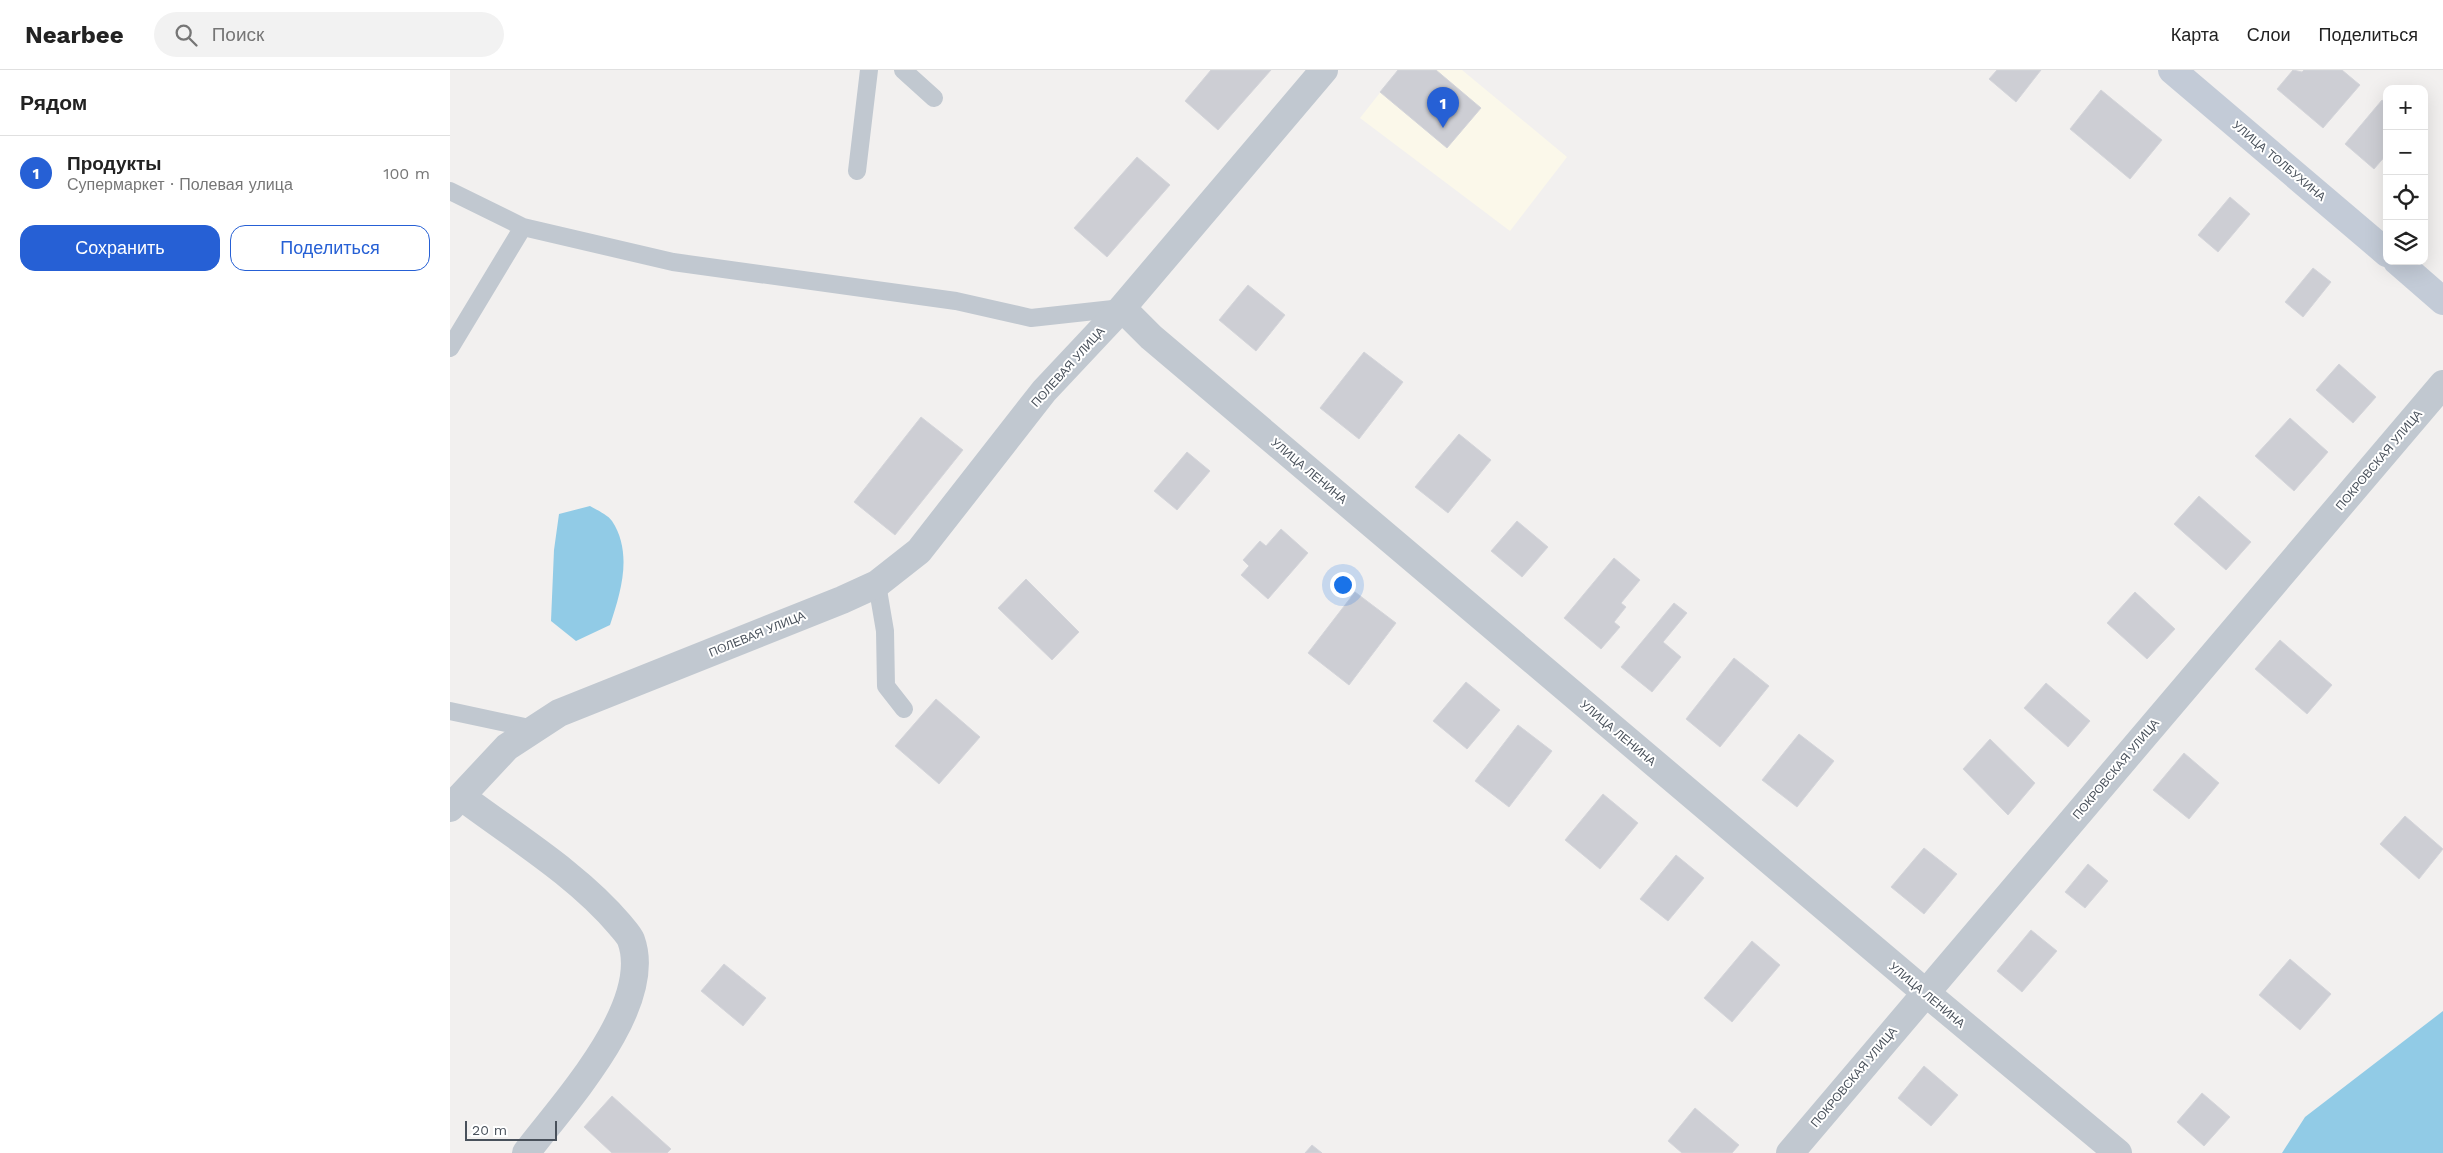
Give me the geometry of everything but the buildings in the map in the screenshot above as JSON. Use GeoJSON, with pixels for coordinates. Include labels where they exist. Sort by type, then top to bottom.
{"type":"FeatureCollection","features":[{"type":"Feature","properties":{"kind":"main road","name":"УЛИЦА ТОЛБУХИНА"},"geometry":{"type":"LineString","coordinates":[[2172,70],[2383,250]]}},
{"type":"Feature","properties":{"kind":"main road"},"geometry":{"type":"LineString","coordinates":[[2402,265],[2443,301]]}},
{"type":"Feature","properties":{"kind":"street","name":"ПОЛЕВАЯ УЛИЦА"},"geometry":{"type":"LineString","coordinates":[[526,1153],[600,1056],[622,1016],[634,982],[635,961],[631,939],[606,909],[573,880],[456,802],[507,746],[559,713],[876,584],[918,551],[1044,391],[1122,308],[1324,70]]}},
{"type":"Feature","properties":{"kind":"street","name":"УЛИЦА ЛЕНИНА"},"geometry":{"type":"LineString","coordinates":[[1122,308],[1151,337],[1926,994],[2118,1153]]}},
{"type":"Feature","properties":{"kind":"street","name":"ПОКРОВСКАЯ УЛИЦА"},"geometry":{"type":"LineString","coordinates":[[1790,1153],[2443,384]]}},
{"type":"Feature","properties":{"kind":"lane"},"geometry":{"type":"LineString","coordinates":[[857,171],[869,70]]}},
{"type":"Feature","properties":{"kind":"lane"},"geometry":{"type":"LineString","coordinates":[[903,70],[934,98]]}},
{"type":"Feature","properties":{"kind":"lane"},"geometry":{"type":"LineString","coordinates":[[450,191],[523,227],[672,262],[956,301],[1031,318],[1122,308]]}},
{"type":"Feature","properties":{"kind":"lane"},"geometry":{"type":"LineString","coordinates":[[450,348],[523,227]]}},
{"type":"Feature","properties":{"kind":"lane"},"geometry":{"type":"LineString","coordinates":[[876,584],[885,630],[886,686],[904,709]]}},
{"type":"Feature","properties":{"kind":"lane"},"geometry":{"type":"LineString","coordinates":[[450,711],[534,729]]}},
{"type":"Feature","properties":{"kind":"shaded area"},"geometry":{"type":"Polygon","coordinates":[[[1398,70],[1462,70],[1567,157],[1510,231],[1360,118],[1398,70]]]}},
{"type":"Feature","properties":{"kind":"water"},"geometry":{"type":"Polygon","coordinates":[[[590,506],[610,519],[618,533],[622,546],[623,573],[610,625],[576,641],[551,621],[554,550],[559,514],[590,506]]]}},
{"type":"Feature","properties":{"kind":"water"},"geometry":{"type":"Polygon","coordinates":[[[2443,1011],[2443,1153],[2282,1153],[2305,1117],[2443,1011]]]}},
{"type":"Feature","properties":{"kind":"place","name":"Продукты"},"geometry":{"type":"Point","coordinates":[1443,128]}}]}
